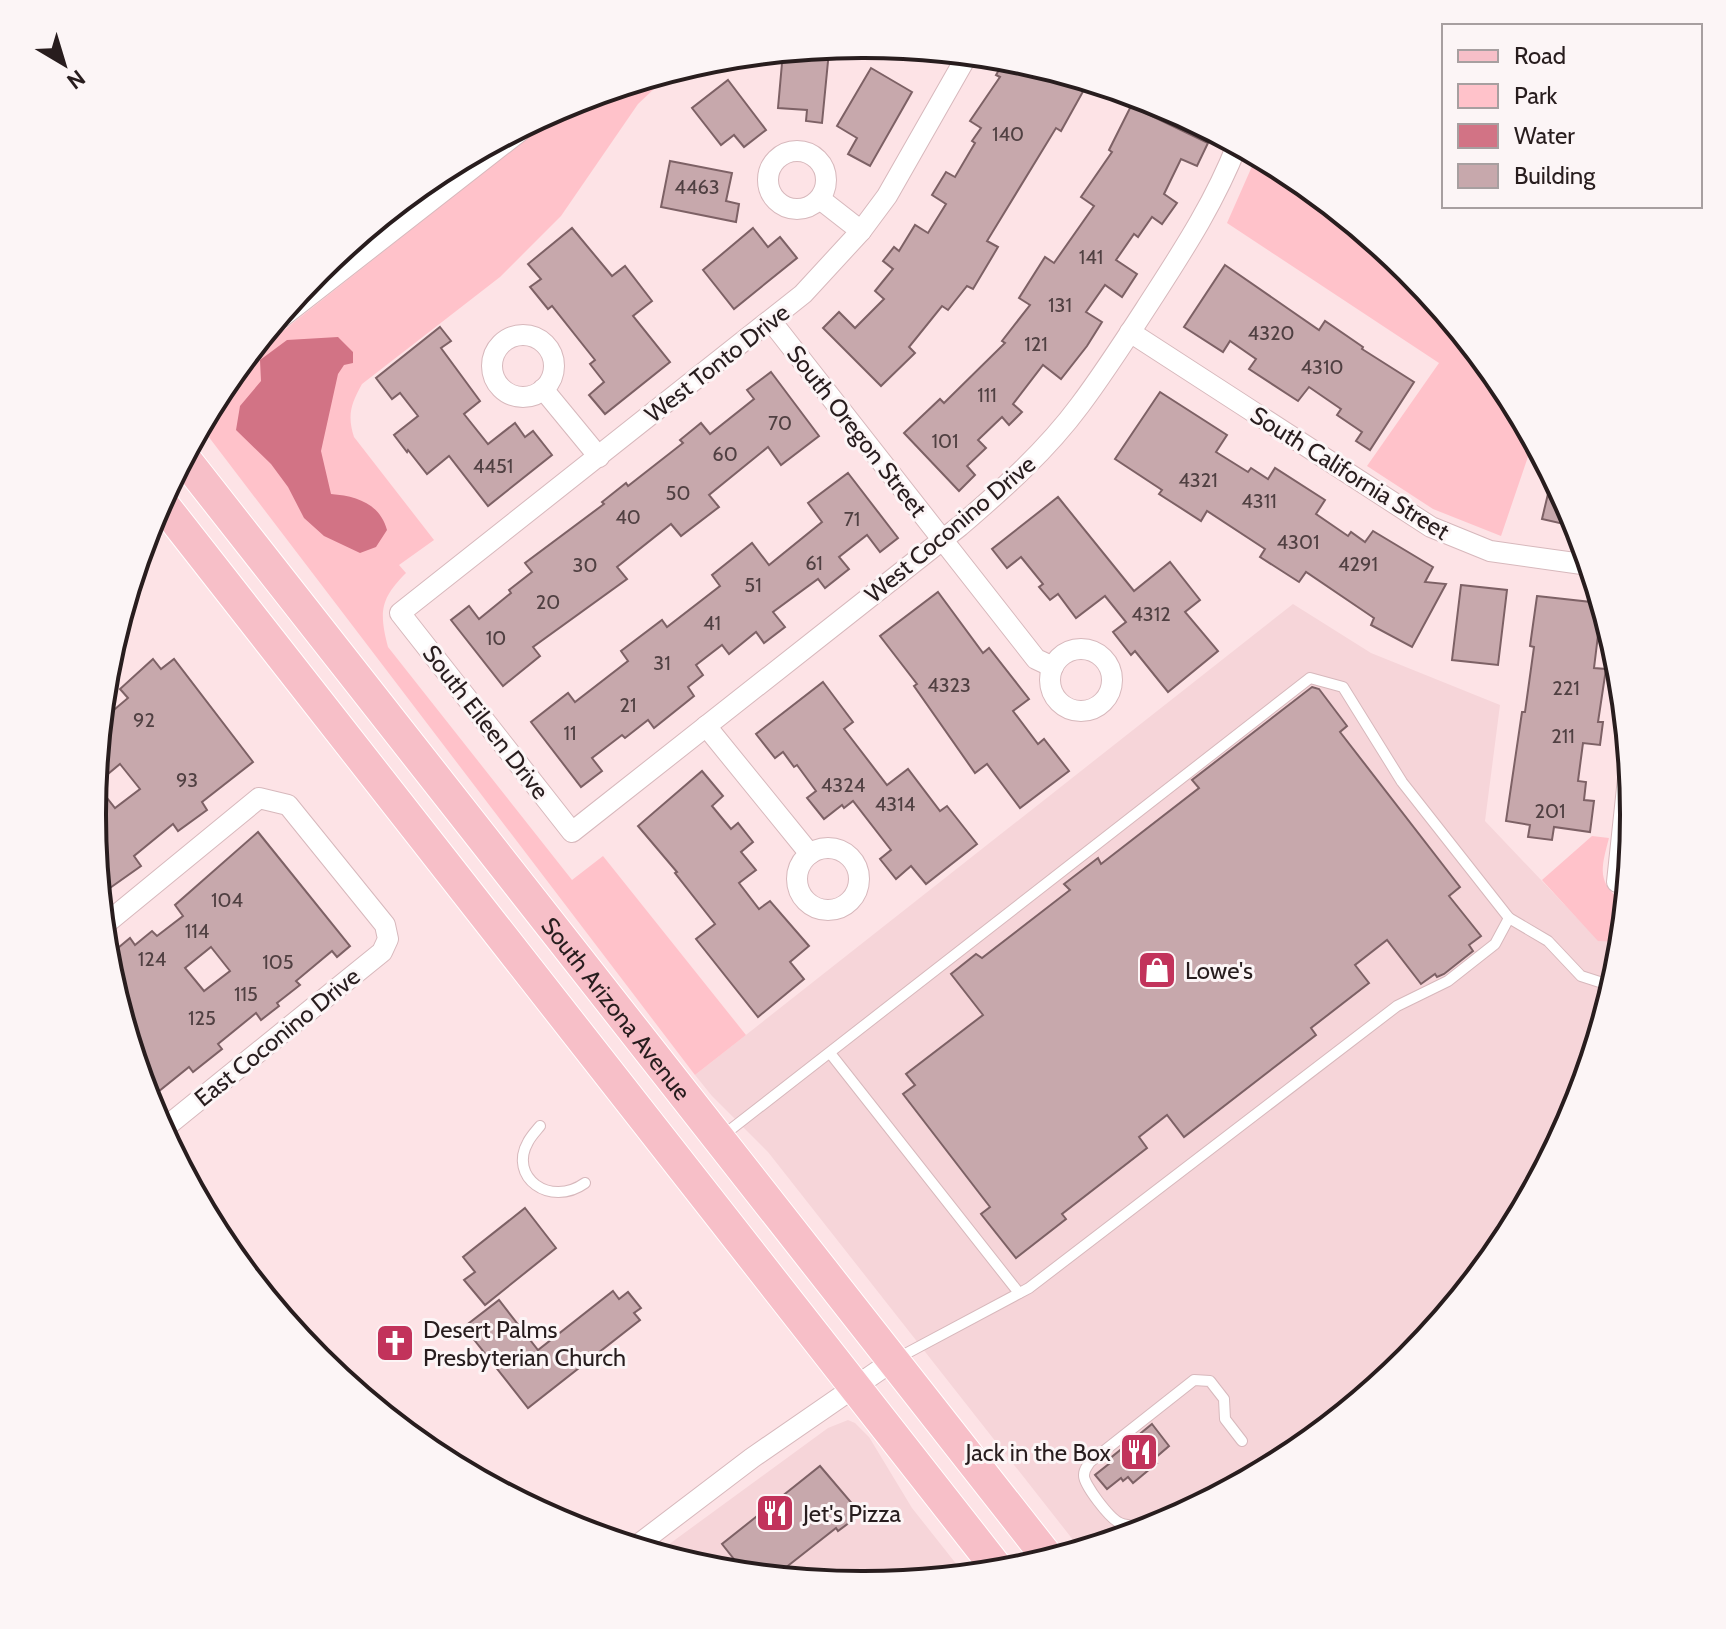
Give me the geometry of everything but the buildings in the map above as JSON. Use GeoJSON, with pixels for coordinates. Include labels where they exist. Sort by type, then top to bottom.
{"type":"FeatureCollection","features":[{"type":"Feature","properties":{"kind":"main road","name":"South Arizona Avenue"},"geometry":{"type":"LineString","coordinates":[[191,468],[1041,1549]]}},
{"type":"Feature","properties":{"kind":"main road","name":"South Arizona Avenue"},"geometry":{"type":"LineString","coordinates":[[170,513],[990,1560]]}},
{"type":"Feature","properties":{"kind":"street","name":"West Tonto Drive"},"geometry":{"type":"LineString","coordinates":[[400,613],[803,294],[861,231],[911,158],[962,64]]}},
{"type":"Feature","properties":{"kind":"street","name":"West Coconino Drive"},"geometry":{"type":"LineString","coordinates":[[572,832],[943,540],[1003,489],[1043,449],[1079,406],[1130,332],[1209,209],[1233,155]]}},
{"type":"Feature","properties":{"kind":"street"},"geometry":{"type":"LineString","coordinates":[[337,271],[466,171]]}},
{"type":"Feature","properties":{"kind":"street"},"geometry":{"type":"LineString","coordinates":[[820,199],[861,231]]}},
{"type":"Feature","properties":{"kind":"street","name":"South Oregon Street"},"geometry":{"type":"LineString","coordinates":[[771,321],[1036,659],[1053,667]]}},
{"type":"Feature","properties":{"kind":"street","name":"South California Street"},"geometry":{"type":"LineString","coordinates":[[1130,332],[1431,527],[1490,551],[1576,563]]}},
{"type":"Feature","properties":{"kind":"street"},"geometry":{"type":"LineString","coordinates":[[543,389],[599,457]]}},
{"type":"Feature","properties":{"kind":"street","name":"South Eileen Drive"},"geometry":{"type":"LineString","coordinates":[[400,613],[572,832]]}},
{"type":"Feature","properties":{"kind":"street"},"geometry":{"type":"LineString","coordinates":[[706,726],[810,854]]}},
{"type":"Feature","properties":{"kind":"street","name":"East Coconino Drive"},"geometry":{"type":"LineString","coordinates":[[114,917],[259,798],[288,805],[385,925],[388,939],[382,952],[172,1122]]}},
{"type":"Feature","properties":{"kind":"street"},"geometry":{"type":"LineString","coordinates":[[646,1539],[752,1458],[894,1360]]}},
{"type":"Feature","properties":{"kind":"lane"},"geometry":{"type":"LineString","coordinates":[[720,1139],[1310,678],[1343,687],[1402,782],[1509,918],[1548,941],[1581,976],[1600,982]]}},
{"type":"Feature","properties":{"kind":"lane"},"geometry":{"type":"LineString","coordinates":[[894,1360],[1019,1293],[1397,1006],[1448,981],[1495,944],[1509,918]]}},
{"type":"Feature","properties":{"kind":"lane"},"geometry":{"type":"LineString","coordinates":[[830,1053],[1019,1293]]}},
{"type":"Feature","properties":{"kind":"lane"},"geometry":{"type":"LineString","coordinates":[[540,1126],[526,1144],[524,1165],[531,1180],[544,1191],[559,1194],[570,1192],[585,1183]]}},
{"type":"Feature","properties":{"kind":"lane"},"geometry":{"type":"LineString","coordinates":[[1124,1524],[1113,1518],[1088,1487],[1084,1471],[1090,1462],[1194,1380],[1210,1381],[1224,1399],[1225,1419],[1242,1441]]}},
{"type":"Feature","properties":{"kind":"shaded area"},"geometry":{"type":"Polygon","coordinates":[[[1293,604],[1371,653],[1500,705],[1485,821],[1598,940],[1608,941],[1594,1010],[1579,1058],[1541,1149],[1492,1235],[1432,1313],[1362,1383],[1283,1444],[1198,1493],[1153,1513],[1074,1541],[768,1152],[695,1075],[1293,604]]]}},
{"type":"Feature","properties":{"kind":"shaded area"},"geometry":{"type":"Polygon","coordinates":[[[848,1420],[869,1437],[912,1508],[957,1565],[863,1571],[814,1569],[764,1565],[668,1545],[828,1428],[848,1420]]]}},
{"type":"Feature","properties":{"kind":"green space"},"geometry":{"type":"Polygon","coordinates":[[[656,87],[638,104],[561,216],[500,277],[362,384],[351,416],[354,437],[434,540],[399,565],[406,573],[391,591],[384,607],[383,624],[388,647],[572,880],[603,856],[746,1035],[695,1075],[208,436],[234,394],[280,333],[531,135],[620,98],[656,87]]]}},
{"type":"Feature","properties":{"kind":"green space"},"geometry":{"type":"Polygon","coordinates":[[[1252,166],[1324,214],[1398,280],[1432,316],[1492,394],[1528,456],[1501,536],[1433,509],[1367,466],[1439,363],[1227,223],[1252,166]]]}},
{"type":"Feature","properties":{"kind":"green space"},"geometry":{"type":"Polygon","coordinates":[[[1592,836],[1609,838],[1603,875],[1615,895],[1608,941],[1598,941],[1542,880],[1592,836]]]}},
{"type":"Feature","properties":{"kind":"water"},"geometry":{"type":"Polygon","coordinates":[[[338,337],[353,352],[353,363],[344,365],[338,374],[321,451],[331,494],[366,503],[379,514],[387,530],[376,547],[360,553],[324,536],[304,518],[288,487],[271,464],[236,430],[240,406],[261,381],[260,360],[287,340],[338,337]]]}},
{"type":"Feature","properties":{"kind":"place","name":"Lowe's"},"geometry":{"type":"Point","coordinates":[1157,970]}},
{"type":"Feature","properties":{"kind":"place","name":"Desert Palms Presbyterian Church"},"geometry":{"type":"Point","coordinates":[395,1343]}},
{"type":"Feature","properties":{"kind":"place","name":"Jack in the Box"},"geometry":{"type":"Point","coordinates":[1139,1452]}},
{"type":"Feature","properties":{"kind":"place","name":"Jet's Pizza"},"geometry":{"type":"Point","coordinates":[775,1513]}}]}
